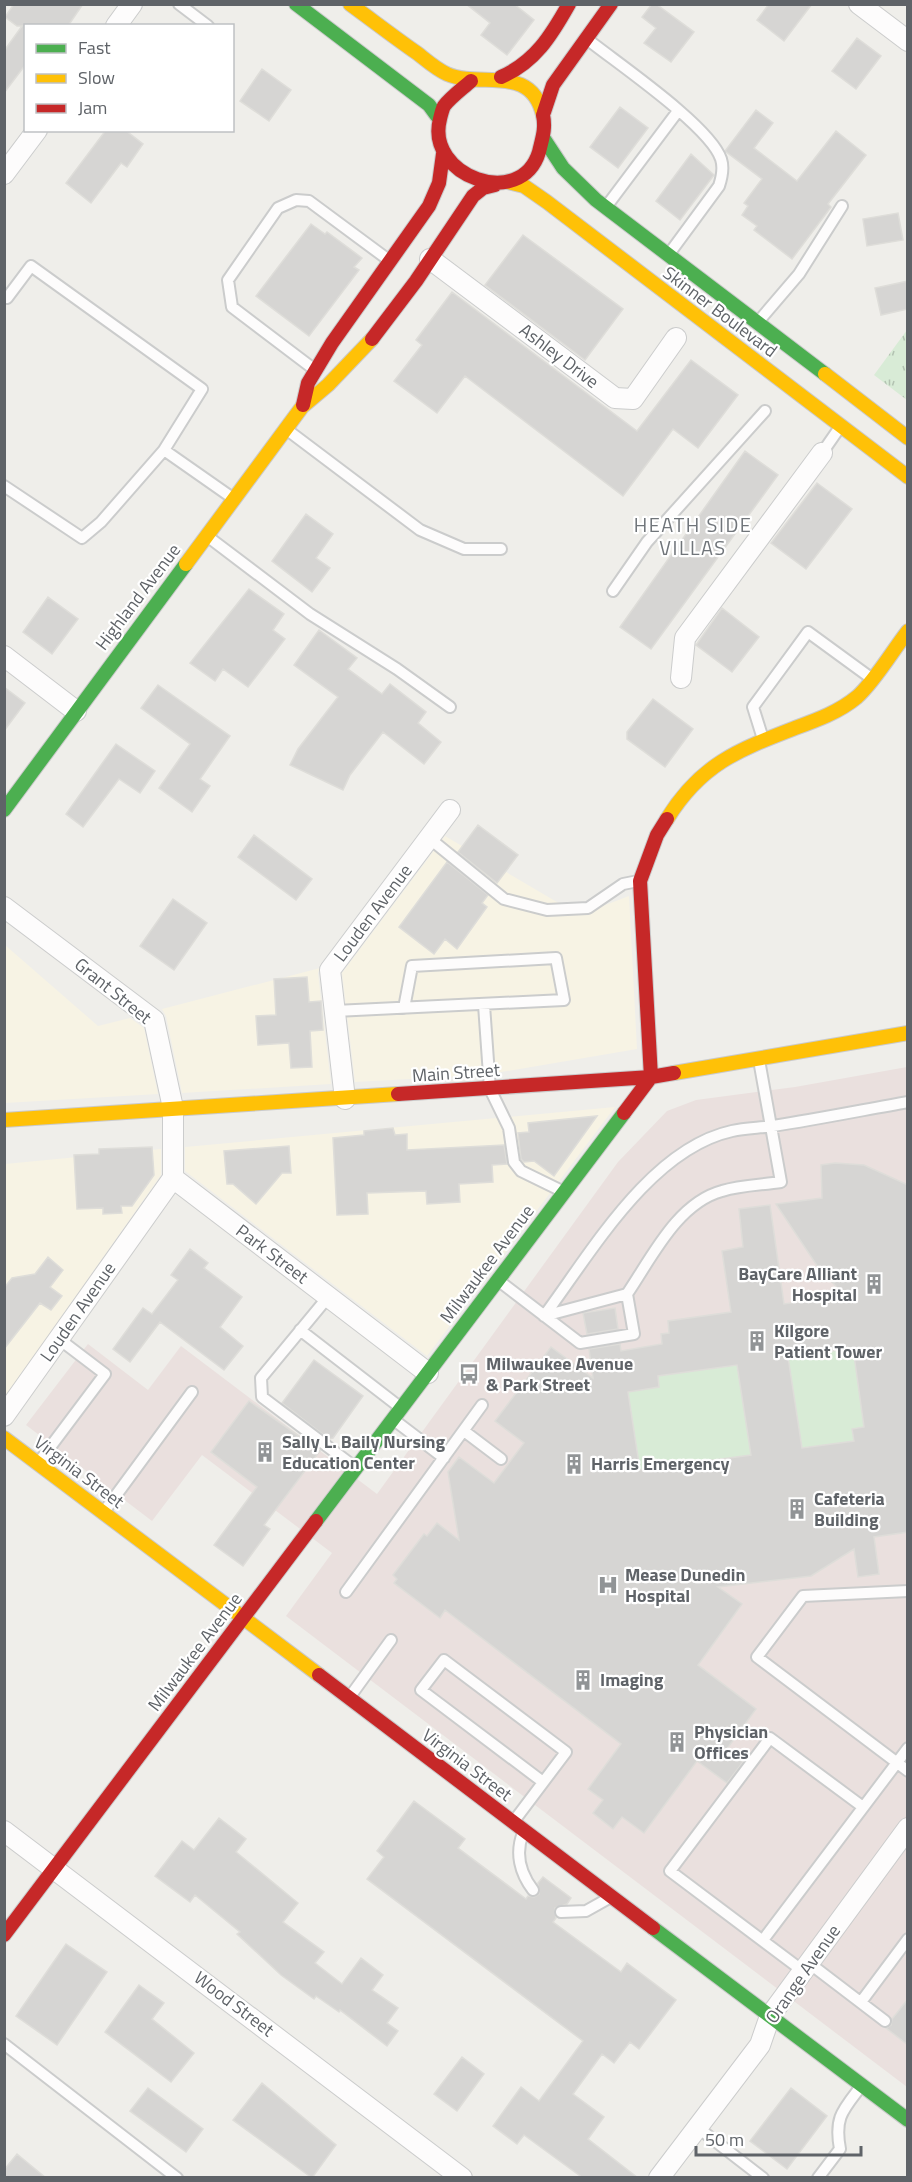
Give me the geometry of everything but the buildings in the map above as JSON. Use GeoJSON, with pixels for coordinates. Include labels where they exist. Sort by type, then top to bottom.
{"type":"FeatureCollection","features":[{"type":"Feature","properties":{"kind":"street"},"geometry":{"type":"LineString","coordinates":[[117,24],[132,4]]}},
{"type":"Feature","properties":{"kind":"street"},"geometry":{"type":"LineString","coordinates":[[296,4],[429,105],[437,116]]}},
{"type":"Feature","properties":{"kind":"street"},"geometry":{"type":"LineString","coordinates":[[350,4],[444,73],[459,80],[471,81],[501,77],[520,69],[541,51],[569,4]]}},
{"type":"Feature","properties":{"kind":"street"},"geometry":{"type":"LineString","coordinates":[[502,183],[521,178],[529,170],[544,139],[544,112],[554,85],[611,4]]}},
{"type":"Feature","properties":{"kind":"street"},"geometry":{"type":"LineString","coordinates":[[859,4],[908,41]]}},
{"type":"Feature","properties":{"kind":"street"},"geometry":{"type":"LineString","coordinates":[[501,77],[526,89],[544,112]]}},
{"type":"Feature","properties":{"kind":"street"},"geometry":{"type":"LineString","coordinates":[[443,154],[437,141],[437,116],[451,95],[471,81]]}},
{"type":"Feature","properties":{"kind":"street"},"geometry":{"type":"LineString","coordinates":[[4,174],[36,132]]}},
{"type":"Feature","properties":{"kind":"street","name":"Skinner Boulevard"},"geometry":{"type":"LineString","coordinates":[[544,139],[551,154],[564,171],[605,207],[908,438]]}},
{"type":"Feature","properties":{"kind":"street","name":"Skinner Boulevard"},"geometry":{"type":"LineString","coordinates":[[443,154],[459,171],[470,178],[529,189],[685,327],[840,427],[908,477]]}},
{"type":"Feature","properties":{"kind":"street","name":"Highland Avenue"},"geometry":{"type":"LineString","coordinates":[[302,407],[308,383],[315,370],[436,192],[443,154]]}},
{"type":"Feature","properties":{"kind":"street","name":"Highland Avenue"},"geometry":{"type":"LineString","coordinates":[[4,810],[302,407],[321,393],[399,307],[473,196],[483,188],[502,183]]}},
{"type":"Feature","properties":{"kind":"street","name":"Ashley Drive"},"geometry":{"type":"LineString","coordinates":[[430,259],[615,398],[633,399],[685,327]]}},
{"type":"Feature","properties":{"kind":"street"},"geometry":{"type":"LineString","coordinates":[[681,678],[685,638],[822,453]]}},
{"type":"Feature","properties":{"kind":"street"},"geometry":{"type":"LineString","coordinates":[[651,1077],[640,880],[657,835],[678,801],[713,765],[763,740],[829,715],[858,696],[908,631]]}},
{"type":"Feature","properties":{"kind":"street"},"geometry":{"type":"LineString","coordinates":[[4,656],[76,711]]}},
{"type":"Feature","properties":{"kind":"street","name":"Louden Avenue"},"geometry":{"type":"LineString","coordinates":[[345,1099],[330,970],[450,810]]}},
{"type":"Feature","properties":{"kind":"street","name":"Grant Street"},"geometry":{"type":"LineString","coordinates":[[4,907],[154,1020],[173,1108]]}},
{"type":"Feature","properties":{"kind":"street","name":"Main Street"},"geometry":{"type":"LineString","coordinates":[[4,1120],[651,1077],[908,1033]]}},
{"type":"Feature","properties":{"kind":"street","name":"Milwaukee Avenue"},"geometry":{"type":"LineString","coordinates":[[4,1935],[651,1077]]}},
{"type":"Feature","properties":{"kind":"street"},"geometry":{"type":"LineString","coordinates":[[172,1178],[173,1108]]}},
{"type":"Feature","properties":{"kind":"street","name":"Louden Avenue"},"geometry":{"type":"LineString","coordinates":[[4,1416],[172,1178]]}},
{"type":"Feature","properties":{"kind":"street","name":"Park Street"},"geometry":{"type":"LineString","coordinates":[[172,1178],[428,1373]]}},
{"type":"Feature","properties":{"kind":"street","name":"Virginia Street"},"geometry":{"type":"LineString","coordinates":[[4,1438],[908,2120]]}},
{"type":"Feature","properties":{"kind":"street","name":"Orange Avenue"},"geometry":{"type":"LineString","coordinates":[[659,2178],[760,2045],[770,2016],[908,1828]]}},
{"type":"Feature","properties":{"kind":"street","name":"Wood Street"},"geometry":{"type":"LineString","coordinates":[[4,1831],[462,2178]]}},
{"type":"Feature","properties":{"kind":"lane"},"geometry":{"type":"LineString","coordinates":[[179,4],[205,24]]}},
{"type":"Feature","properties":{"kind":"lane"},"geometry":{"type":"LineString","coordinates":[[587,39],[699,128],[721,158],[723,174],[719,186],[668,255]]}},
{"type":"Feature","properties":{"kind":"lane"},"geometry":{"type":"LineString","coordinates":[[605,207],[678,111]]}},
{"type":"Feature","properties":{"kind":"lane"},"geometry":{"type":"LineString","coordinates":[[315,370],[232,307],[228,280],[278,208],[296,200],[309,201],[390,261]]}},
{"type":"Feature","properties":{"kind":"lane"},"geometry":{"type":"LineString","coordinates":[[758,322],[799,274],[842,206]]}},
{"type":"Feature","properties":{"kind":"lane"},"geometry":{"type":"LineString","coordinates":[[4,296],[7,298],[31,266],[202,389],[164,450],[101,522],[82,538],[4,486]]}},
{"type":"Feature","properties":{"kind":"lane"},"geometry":{"type":"LineString","coordinates":[[613,591],[647,542],[765,411]]}},
{"type":"Feature","properties":{"kind":"lane"},"geometry":{"type":"LineString","coordinates":[[822,453],[840,427]]}},
{"type":"Feature","properties":{"kind":"lane"},"geometry":{"type":"LineString","coordinates":[[286,428],[420,530],[464,549],[501,549]]}},
{"type":"Feature","properties":{"kind":"lane"},"geometry":{"type":"LineString","coordinates":[[164,450],[234,499]]}},
{"type":"Feature","properties":{"kind":"lane"},"geometry":{"type":"LineString","coordinates":[[206,536],[310,614],[397,669],[450,707]]}},
{"type":"Feature","properties":{"kind":"lane"},"geometry":{"type":"LineString","coordinates":[[763,740],[753,707],[808,632],[871,678]]}},
{"type":"Feature","properties":{"kind":"lane"},"geometry":{"type":"LineString","coordinates":[[429,838],[504,899],[547,910],[588,908],[623,884],[640,880]]}},
{"type":"Feature","properties":{"kind":"lane"},"geometry":{"type":"LineString","coordinates":[[335,1011],[484,1005],[564,1000],[556,958],[412,966],[404,1008]]}},
{"type":"Feature","properties":{"kind":"lane"},"geometry":{"type":"LineString","coordinates":[[484,1005],[490,1089],[509,1128],[514,1162],[521,1171],[565,1192]]}},
{"type":"Feature","properties":{"kind":"lane"},"geometry":{"type":"LineString","coordinates":[[544,1316],[627,1294],[677,1222],[697,1203],[721,1191],[781,1182],[759,1057]]}},
{"type":"Feature","properties":{"kind":"lane"},"geometry":{"type":"LineString","coordinates":[[544,1316],[636,1192],[659,1171],[709,1139],[731,1131],[908,1102]]}},
{"type":"Feature","properties":{"kind":"lane"},"geometry":{"type":"LineString","coordinates":[[498,1281],[580,1343],[634,1334],[627,1294]]}},
{"type":"Feature","properties":{"kind":"lane"},"geometry":{"type":"LineString","coordinates":[[328,1297],[261,1378],[262,1397],[356,1468]]}},
{"type":"Feature","properties":{"kind":"lane"},"geometry":{"type":"LineString","coordinates":[[300,1330],[402,1408]]}},
{"type":"Feature","properties":{"kind":"lane"},"geometry":{"type":"LineString","coordinates":[[38,1464],[105,1374],[59,1339]]}},
{"type":"Feature","properties":{"kind":"lane"},"geometry":{"type":"LineString","coordinates":[[103,1513],[192,1392]]}},
{"type":"Feature","properties":{"kind":"lane"},"geometry":{"type":"LineString","coordinates":[[346,1592],[483,1405]]}},
{"type":"Feature","properties":{"kind":"lane"},"geometry":{"type":"LineString","coordinates":[[393,1420],[444,1458]]}},
{"type":"Feature","properties":{"kind":"lane"},"geometry":{"type":"LineString","coordinates":[[464,1431],[501,1459]]}},
{"type":"Feature","properties":{"kind":"lane"},"geometry":{"type":"LineString","coordinates":[[908,1591],[803,1596],[757,1657],[908,1771]]}},
{"type":"Feature","properties":{"kind":"lane"},"geometry":{"type":"LineString","coordinates":[[349,1698],[391,1640]]}},
{"type":"Feature","properties":{"kind":"lane"},"geometry":{"type":"LineString","coordinates":[[533,1890],[522,1871],[519,1855],[519,1826],[543,1782],[566,1752],[444,1660],[421,1690],[543,1782]]}},
{"type":"Feature","properties":{"kind":"lane"},"geometry":{"type":"LineString","coordinates":[[863,1807],[770,1737],[670,1871],[763,1941],[861,2002],[885,2021]]}},
{"type":"Feature","properties":{"kind":"lane"},"geometry":{"type":"LineString","coordinates":[[763,1941],[908,1748]]}},
{"type":"Feature","properties":{"kind":"lane"},"geometry":{"type":"LineString","coordinates":[[561,1911],[586,1911],[612,1896]]}},
{"type":"Feature","properties":{"kind":"lane"},"geometry":{"type":"LineString","coordinates":[[861,2002],[905,1947]]}},
{"type":"Feature","properties":{"kind":"lane"},"geometry":{"type":"LineString","coordinates":[[4,2044],[177,2178]]}},
{"type":"Feature","properties":{"kind":"lane"},"geometry":{"type":"LineString","coordinates":[[818,2178],[840,2149],[837,2130],[840,2113],[862,2085]]}},
{"type":"Feature","properties":{"kind":"lane"},"geometry":{"type":"LineString","coordinates":[[697,2127],[763,2178]]}},
{"type":"Feature","properties":{"kind":"shaded area"},"geometry":{"type":"Polygon","coordinates":[[[445,836],[579,915],[629,896],[637,1049],[484,1075],[355,1082],[342,973],[445,836]]]}},
{"type":"Feature","properties":{"kind":"shaded area"},"geometry":{"type":"Polygon","coordinates":[[[5,945],[98,1026],[130,1018],[144,1028],[158,1094],[5,1103],[5,945]]]}},
{"type":"Feature","properties":{"kind":"shaded area"},"geometry":{"type":"Polygon","coordinates":[[[320,968],[318,973],[331,1084],[182,1093],[166,1016],[162,1009],[320,968]]]}},
{"type":"Feature","properties":{"kind":"shaded area","name":"Mease Dunedin Hospital"},"geometry":{"type":"Polygon","coordinates":[[[907,1067],[907,2087],[286,1616],[332,1553],[202,1455],[152,1521],[26,1425],[88,1344],[148,1390],[181,1346],[377,1494],[618,1162],[667,1111],[696,1100],[795,1087],[907,1067]]]}},
{"type":"Feature","properties":{"kind":"shaded area"},"geometry":{"type":"Polygon","coordinates":[[[615,1107],[427,1356],[185,1171],[185,1147],[615,1107]]]}},
{"type":"Feature","properties":{"kind":"shaded area"},"geometry":{"type":"Polygon","coordinates":[[[161,1149],[161,1175],[5,1397],[5,1164],[161,1149]]]}},
{"type":"Feature","properties":{"kind":"green space"},"geometry":{"type":"Polygon","coordinates":[[[907,330],[907,400],[874,375],[907,330]]]}},
{"type":"Feature","properties":{"kind":"green space"},"geometry":{"type":"Polygon","coordinates":[[[853,1348],[861,1407],[907,1400],[907,1421],[852,1429],[854,1441],[802,1448],[788,1357],[853,1348]]]}},
{"type":"Feature","properties":{"kind":"green space"},"geometry":{"type":"Polygon","coordinates":[[[737,1365],[747,1428],[758,1454],[640,1470],[628,1392],[659,1387],[658,1376],[737,1365]]]}},
{"type":"Feature","properties":{"kind":"traffic: fast"},"geometry":{"type":"LineString","coordinates":[[296,4],[429,105],[437,116]]}},
{"type":"Feature","properties":{"kind":"traffic: fast"},"geometry":{"type":"LineString","coordinates":[[544,139],[563,168],[596,200],[825,374]]}},
{"type":"Feature","properties":{"kind":"traffic: fast"},"geometry":{"type":"LineString","coordinates":[[4,810],[186,564]]}},
{"type":"Feature","properties":{"kind":"traffic: fast"},"geometry":{"type":"LineString","coordinates":[[316,1521],[624,1113]]}},
{"type":"Feature","properties":{"kind":"traffic: fast"},"geometry":{"type":"LineString","coordinates":[[653,1928],[908,2120]]}},
{"type":"Feature","properties":{"kind":"traffic: slow"},"geometry":{"type":"LineString","coordinates":[[350,4],[447,74],[460,78],[516,83],[528,89],[537,99],[543,115]]}},
{"type":"Feature","properties":{"kind":"traffic: slow"},"geometry":{"type":"LineString","coordinates":[[508,182],[524,186],[547,202],[908,477]]}},
{"type":"Feature","properties":{"kind":"traffic: slow"},"geometry":{"type":"LineString","coordinates":[[186,564],[302,407],[328,385],[372,339]]}},
{"type":"Feature","properties":{"kind":"traffic: slow"},"geometry":{"type":"LineString","coordinates":[[825,374],[908,438]]}},
{"type":"Feature","properties":{"kind":"traffic: slow"},"geometry":{"type":"LineString","coordinates":[[667,819],[693,785],[722,761],[756,744],[828,715],[857,697],[908,631]]}},
{"type":"Feature","properties":{"kind":"traffic: slow"},"geometry":{"type":"LineString","coordinates":[[674,1073],[908,1033]]}},
{"type":"Feature","properties":{"kind":"traffic: slow"},"geometry":{"type":"LineString","coordinates":[[4,1120],[398,1094]]}},
{"type":"Feature","properties":{"kind":"traffic: slow"},"geometry":{"type":"LineString","coordinates":[[4,1438],[319,1675]]}},
{"type":"Feature","properties":{"kind":"traffic: jam"},"geometry":{"type":"LineString","coordinates":[[501,77],[533,56],[556,27],[569,4]]}},
{"type":"Feature","properties":{"kind":"traffic: jam"},"geometry":{"type":"LineString","coordinates":[[544,112],[553,85],[611,4]]}},
{"type":"Feature","properties":{"kind":"traffic: jam"},"geometry":{"type":"LineString","coordinates":[[471,81],[444,106],[440,119],[439,139],[447,156],[460,170],[477,179],[496,183],[514,180],[529,170],[539,152],[544,129],[543,115]]}},
{"type":"Feature","properties":{"kind":"traffic: jam"},"geometry":{"type":"LineString","coordinates":[[303,405],[308,383],[332,343],[429,206],[439,183],[443,154]]}},
{"type":"Feature","properties":{"kind":"traffic: jam"},"geometry":{"type":"LineString","coordinates":[[372,339],[416,281],[473,196],[483,188],[495,185]]}},
{"type":"Feature","properties":{"kind":"traffic: jam"},"geometry":{"type":"LineString","coordinates":[[624,1113],[651,1077],[640,881],[657,835],[667,819]]}},
{"type":"Feature","properties":{"kind":"traffic: jam"},"geometry":{"type":"LineString","coordinates":[[398,1094],[651,1077],[674,1073]]}},
{"type":"Feature","properties":{"kind":"traffic: jam"},"geometry":{"type":"LineString","coordinates":[[4,1935],[316,1521]]}},
{"type":"Feature","properties":{"kind":"traffic: jam"},"geometry":{"type":"LineString","coordinates":[[319,1675],[653,1928]]}},
{"type":"Feature","properties":{"kind":"place","name":"BayCare Alliant Hospital"},"geometry":{"type":"Point","coordinates":[874,1284]}},
{"type":"Feature","properties":{"kind":"place","name":"Kilgore Patient Tower"},"geometry":{"type":"Point","coordinates":[757,1341]}},
{"type":"Feature","properties":{"kind":"place","name":"Milwaukee Avenue & Park Street"},"geometry":{"type":"Point","coordinates":[469,1374]}},
{"type":"Feature","properties":{"kind":"place","name":"Sally L. Baily Nursing Education Center"},"geometry":{"type":"Point","coordinates":[265,1452]}},
{"type":"Feature","properties":{"kind":"place","name":"Harris Emergency"},"geometry":{"type":"Point","coordinates":[574,1464]}},
{"type":"Feature","properties":{"kind":"place","name":"Cafeteria Building"},"geometry":{"type":"Point","coordinates":[797,1509]}},
{"type":"Feature","properties":{"kind":"place","name":"Mease Dunedin Hospital"},"geometry":{"type":"Point","coordinates":[608,1585]}},
{"type":"Feature","properties":{"kind":"place","name":"Imaging"},"geometry":{"type":"Point","coordinates":[583,1680]}},
{"type":"Feature","properties":{"kind":"place","name":"Physician Offices"},"geometry":{"type":"Point","coordinates":[677,1742]}},
{"type":"Feature","properties":{"kind":"district","name":"HEATH SIDE VILLAS"},"geometry":{"type":"Point","coordinates":[693,536]}}]}
